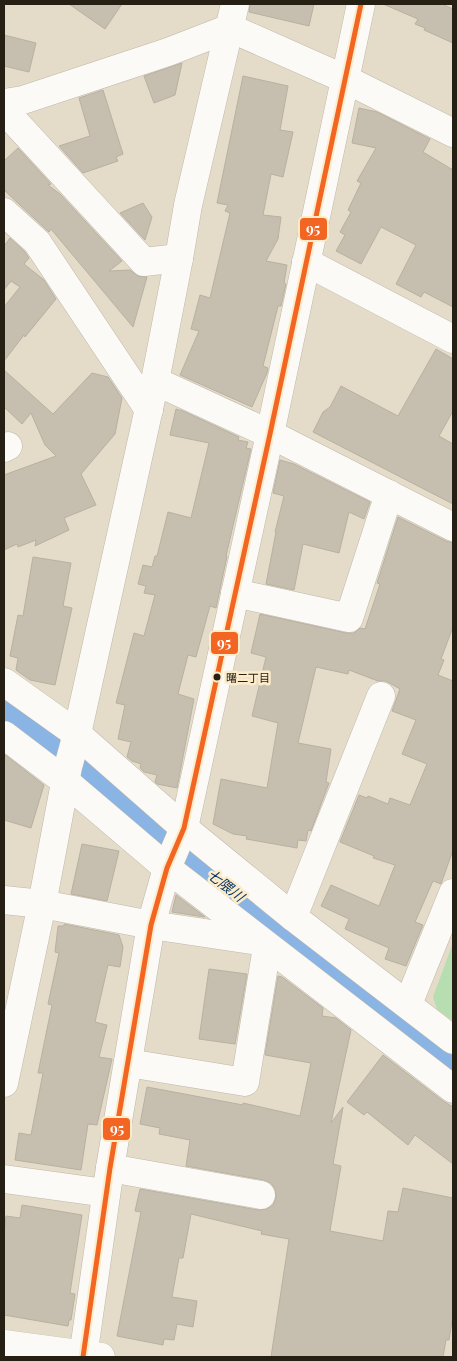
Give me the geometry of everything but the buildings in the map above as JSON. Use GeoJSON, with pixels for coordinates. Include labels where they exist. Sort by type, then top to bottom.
{"type":"FeatureCollection","features":[{"type":"Feature","properties":{"kind":"street"},"geometry":{"type":"LineString","coordinates":[[4,1344],[90,1356],[108,1181],[151,925],[168,866],[182,833],[270,434],[361,4]]}},
{"type":"Feature","properties":{"kind":"street"},"geometry":{"type":"LineString","coordinates":[[232,16],[345,79],[453,133]]}},
{"type":"Feature","properties":{"kind":"street"},"geometry":{"type":"LineString","coordinates":[[4,104],[23,100],[168,52],[232,16]]}},
{"type":"Feature","properties":{"kind":"street"},"geometry":{"type":"LineString","coordinates":[[4,1083],[71,757],[155,381],[180,258],[188,205],[232,16]]}},
{"type":"Feature","properties":{"kind":"street"},"geometry":{"type":"LineString","coordinates":[[4,110],[144,262],[180,258]]}},
{"type":"Feature","properties":{"kind":"street"},"geometry":{"type":"LineString","coordinates":[[4,212],[37,242],[148,410]]}},
{"type":"Feature","properties":{"kind":"street"},"geometry":{"type":"LineString","coordinates":[[306,262],[453,339]]}},
{"type":"Feature","properties":{"kind":"street"},"geometry":{"type":"LineString","coordinates":[[155,381],[270,434],[453,527]]}},
{"type":"Feature","properties":{"kind":"street"},"geometry":{"type":"LineString","coordinates":[[235,593],[349,618],[389,494]]}},
{"type":"Feature","properties":{"kind":"street"},"geometry":{"type":"LineString","coordinates":[[4,682],[168,866],[264,944],[453,1088]]}},
{"type":"Feature","properties":{"kind":"street"},"geometry":{"type":"LineString","coordinates":[[293,917],[382,696]]}},
{"type":"Feature","properties":{"kind":"street"},"geometry":{"type":"LineString","coordinates":[[4,735],[71,757],[182,833],[453,1040]]}},
{"type":"Feature","properties":{"kind":"street"},"geometry":{"type":"LineString","coordinates":[[408,1004],[453,893]]}},
{"type":"Feature","properties":{"kind":"street"},"geometry":{"type":"LineString","coordinates":[[4,900],[42,904],[264,944]]}},
{"type":"Feature","properties":{"kind":"street"},"geometry":{"type":"LineString","coordinates":[[128,1063],[245,1082],[264,944]]}},
{"type":"Feature","properties":{"kind":"street"},"geometry":{"type":"LineString","coordinates":[[4,1179],[108,1181],[261,1195]]}},
{"type":"Feature","properties":{"kind":"green space"},"geometry":{"type":"Polygon","coordinates":[[[453,943],[453,1021],[437,1009],[433,997],[453,943]]]}},
{"type":"Feature","properties":{"kind":"water"},"geometry":{"type":"Polygon","coordinates":[[[103,770],[164,821],[158,839],[96,793],[103,770]]]}},
{"type":"Feature","properties":{"kind":"water"},"geometry":{"type":"Polygon","coordinates":[[[197,851],[453,1050],[453,1075],[187,868],[197,851]]]}},
{"type":"Feature","properties":{"kind":"waterway","name":"七隈川"},"geometry":{"type":"LineString","coordinates":[[4,705],[240,895]]}},
{"type":"Feature","properties":{"kind":"transit line","name":"95"},"geometry":{"type":"LineString","coordinates":[[83,1357],[110,1168],[151,925],[167,868],[184,828],[361,4]]}},
{"type":"Feature","properties":{"kind":"place","name":"曙二丁目"},"geometry":{"type":"Point","coordinates":[217,677]}}]}
